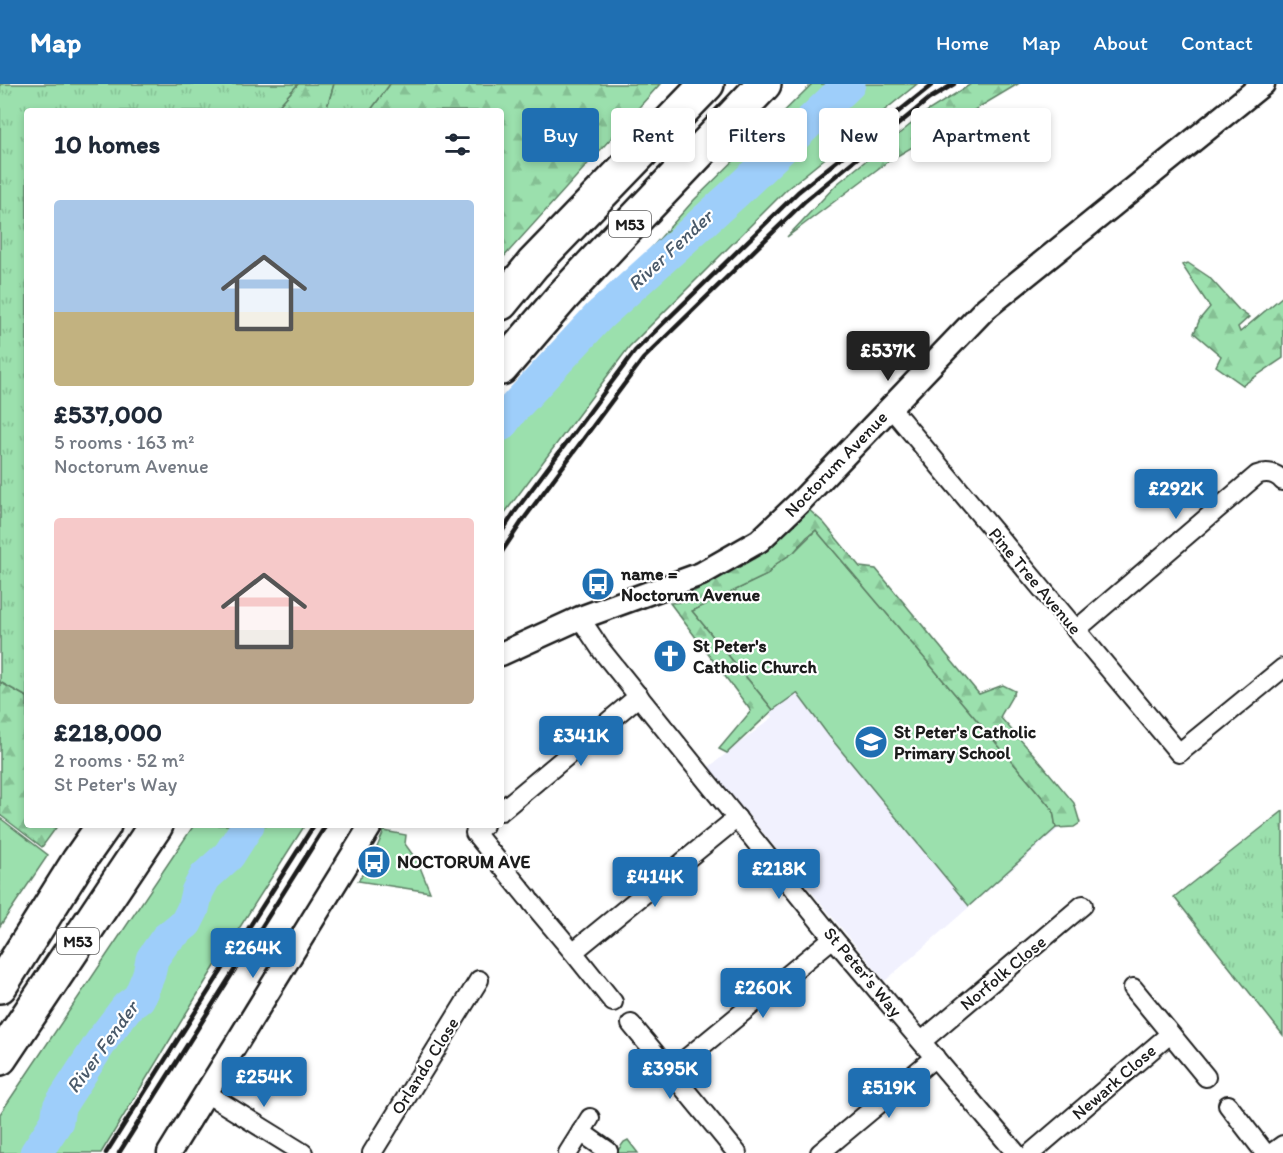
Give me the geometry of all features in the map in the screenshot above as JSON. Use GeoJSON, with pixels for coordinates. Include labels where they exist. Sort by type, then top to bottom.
{"type":"FeatureCollection","features":[{"type":"Feature","properties":{"kind":"highway","name":"M53"},"geometry":{"type":"LineString","coordinates":[[504,299],[533,264],[707,84]]}},
{"type":"Feature","properties":{"kind":"highway","name":"M53"},"geometry":{"type":"LineString","coordinates":[[504,365],[612,243],[764,84]]}},
{"type":"Feature","properties":{"kind":"highway","name":"M53"},"geometry":{"type":"LineString","coordinates":[[0,986],[102,828]]}},
{"type":"Feature","properties":{"kind":"highway","name":"M53"},"geometry":{"type":"LineString","coordinates":[[0,1058],[154,828]]}},
{"type":"Feature","properties":{"kind":"street","name":"Noctorum Avenue"},"geometry":{"type":"LineString","coordinates":[[504,653],[580,618],[701,574],[759,541],[801,501],[986,308],[1263,84]]}},
{"type":"Feature","properties":{"kind":"street","name":"Pine Tree Avenue"},"geometry":{"type":"LineString","coordinates":[[891,408],[1179,753],[1283,668]]}},
{"type":"Feature","properties":{"kind":"street"},"geometry":{"type":"LineString","coordinates":[[1076,630],[1257,475],[1268,473],[1283,481]]}},
{"type":"Feature","properties":{"kind":"street","name":"St Peter's Way"},"geometry":{"type":"LineString","coordinates":[[580,618],[602,651],[833,938],[1017,1153]]}},
{"type":"Feature","properties":{"kind":"street"},"geometry":{"type":"LineString","coordinates":[[504,808],[639,696]]}},
{"type":"Feature","properties":{"kind":"street"},"geometry":{"type":"LineString","coordinates":[[573,952],[737,818]]}},
{"type":"Feature","properties":{"kind":"street"},"geometry":{"type":"LineString","coordinates":[[169,1153],[369,828]]}},
{"type":"Feature","properties":{"kind":"street"},"geometry":{"type":"LineString","coordinates":[[481,828],[475,833],[613,1002]]}},
{"type":"Feature","properties":{"kind":"street","name":"Norfolk Close"},"geometry":{"type":"LineString","coordinates":[[922,1041],[1083,904]]}},
{"type":"Feature","properties":{"kind":"street"},"geometry":{"type":"LineString","coordinates":[[670,1072],[833,938]]}},
{"type":"Feature","properties":{"kind":"street","name":"Orlando Close"},"geometry":{"type":"LineString","coordinates":[[372,1153],[479,980]]}},
{"type":"Feature","properties":{"kind":"street","name":"Newark Close"},"geometry":{"type":"LineString","coordinates":[[1133,988],[1206,1077]]}},
{"type":"Feature","properties":{"kind":"street"},"geometry":{"type":"LineString","coordinates":[[631,1024],[737,1153]]}},
{"type":"Feature","properties":{"kind":"street","name":"Newark Close"},"geometry":{"type":"LineString","coordinates":[[1031,1153],[1170,1034]]}},
{"type":"Feature","properties":{"kind":"street"},"geometry":{"type":"LineString","coordinates":[[820,1153],[935,1057]]}},
{"type":"Feature","properties":{"kind":"street"},"geometry":{"type":"LineString","coordinates":[[206,1093],[296,1151]]}},
{"type":"Feature","properties":{"kind":"street"},"geometry":{"type":"LineString","coordinates":[[1228,1105],[1265,1153]]}},
{"type":"Feature","properties":{"kind":"street"},"geometry":{"type":"LineString","coordinates":[[568,1153],[586,1125],[608,1151]]}},
{"type":"Feature","properties":{"kind":"street"},"geometry":{"type":"LineString","coordinates":[[1272,1153],[1283,1144]]}},
{"type":"Feature","properties":{"kind":"shaded area","name":"St Peter's Catholic Primary School"},"geometry":{"type":"Polygon","coordinates":[[[817,518],[1066,822],[885,981],[709,767],[773,717],[684,607],[817,518]]]}},
{"type":"Feature","properties":{"kind":"green space"},"geometry":{"type":"Polygon","coordinates":[[[0,84],[298,84],[277,108],[24,108],[24,695],[0,682],[0,84]]]}},
{"type":"Feature","properties":{"kind":"green space"},"geometry":{"type":"Polygon","coordinates":[[[298,84],[334,84],[327,108],[277,108],[298,84]]]}},
{"type":"Feature","properties":{"kind":"green space"},"geometry":{"type":"Polygon","coordinates":[[[334,84],[390,84],[372,108],[327,108],[334,84]]]}},
{"type":"Feature","properties":{"kind":"green space"},"geometry":{"type":"Polygon","coordinates":[[[390,84],[660,84],[638,108],[611,108],[611,138],[599,152],[599,108],[522,108],[522,162],[590,162],[504,257],[504,108],[372,108],[390,84]]]}},
{"type":"Feature","properties":{"kind":"green space"},"geometry":{"type":"Polygon","coordinates":[[[812,84],[917,84],[887,108],[819,108],[820,162],[787,189],[629,347],[504,514],[504,414],[694,200],[733,162],[807,162],[807,108],[788,108],[812,84]]]}},
{"type":"Feature","properties":{"kind":"green space"},"geometry":{"type":"Polygon","coordinates":[[[971,84],[1018,84],[978,108],[932,108],[971,84]]]}},
{"type":"Feature","properties":{"kind":"green space"},"geometry":{"type":"Polygon","coordinates":[[[911,124],[911,148],[899,155],[899,134],[911,124]]]}},
{"type":"Feature","properties":{"kind":"green space"},"geometry":{"type":"Polygon","coordinates":[[[864,162],[887,162],[787,237],[837,184],[864,162]]]}},
{"type":"Feature","properties":{"kind":"green space"},"geometry":{"type":"Polygon","coordinates":[[[1188,263],[1209,277],[1239,310],[1249,317],[1238,327],[1240,332],[1283,296],[1283,358],[1243,385],[1216,366],[1221,356],[1194,333],[1200,319],[1210,307],[1182,265],[1188,263]]]}},
{"type":"Feature","properties":{"kind":"green space"},"geometry":{"type":"Polygon","coordinates":[[[808,509],[824,523],[860,567],[876,569],[979,694],[1003,685],[1015,691],[1000,717],[1074,803],[1080,823],[1074,827],[1056,828],[1053,810],[816,530],[794,552],[776,564],[767,575],[692,611],[773,710],[727,753],[719,749],[751,711],[670,603],[680,602],[681,599],[754,557],[808,509]]]}},
{"type":"Feature","properties":{"kind":"green space"},"geometry":{"type":"Polygon","coordinates":[[[816,530],[1053,810],[1056,828],[969,906],[829,736],[797,693],[773,710],[692,611],[767,575],[776,564],[794,552],[816,530]]]}},
{"type":"Feature","properties":{"kind":"green space"},"geometry":{"type":"Polygon","coordinates":[[[0,682],[24,695],[24,828],[56,828],[42,847],[0,815],[0,682]]]}},
{"type":"Feature","properties":{"kind":"green space"},"geometry":{"type":"Polygon","coordinates":[[[1283,811],[1283,1035],[1174,897],[1283,811]]]}},
{"type":"Feature","properties":{"kind":"green space"},"geometry":{"type":"Polygon","coordinates":[[[0,818],[48,855],[0,926],[0,818]]]}},
{"type":"Feature","properties":{"kind":"green space"},"geometry":{"type":"Polygon","coordinates":[[[192,828],[303,828],[210,974],[101,1153],[0,1153],[0,1114],[192,828]]]}},
{"type":"Feature","properties":{"kind":"green space"},"geometry":{"type":"Polygon","coordinates":[[[384,831],[406,835],[405,844],[418,862],[430,892],[358,881],[371,861],[384,831]]]}},
{"type":"Feature","properties":{"kind":"green space"},"geometry":{"type":"Polygon","coordinates":[[[628,1140],[638,1153],[616,1153],[624,1142],[628,1140]]]}},
{"type":"Feature","properties":{"kind":"waterway","name":"River Fender"},"geometry":{"type":"LineString","coordinates":[[504,421],[599,316],[735,193],[849,84]]}},
{"type":"Feature","properties":{"kind":"waterway","name":"River Fender"},"geometry":{"type":"LineString","coordinates":[[36,1153],[57,1121],[59,1107],[105,1036],[127,1007],[139,998],[149,974],[152,959],[166,939],[186,923],[205,877],[229,855],[246,828]]}},
{"type":"Feature","properties":{"kind":"railway"},"geometry":{"type":"LineString","coordinates":[[504,528],[635,351],[798,192],[933,84]]}},
{"type":"Feature","properties":{"kind":"railway"},"geometry":{"type":"LineString","coordinates":[[504,548],[643,359],[805,201],[929,99],[954,84]]}},
{"type":"Feature","properties":{"kind":"railway"},"geometry":{"type":"LineString","coordinates":[[106,1153],[312,828]]}},
{"type":"Feature","properties":{"kind":"railway"},"geometry":{"type":"LineString","coordinates":[[119,1153],[324,828]]}},
{"type":"Feature","properties":{"kind":"place","name":"name = Noctorum Avenue"},"geometry":{"type":"Point","coordinates":[598,584]}},
{"type":"Feature","properties":{"kind":"place","name":"St Peter's Catholic Church"},"geometry":{"type":"Point","coordinates":[670,656]}},
{"type":"Feature","properties":{"kind":"place","name":"St Peter's Catholic Primary School"},"geometry":{"type":"Point","coordinates":[871,742]}},
{"type":"Feature","properties":{"kind":"place","name":"NOCTORUM AVE"},"geometry":{"type":"Point","coordinates":[374,862]}}]}
